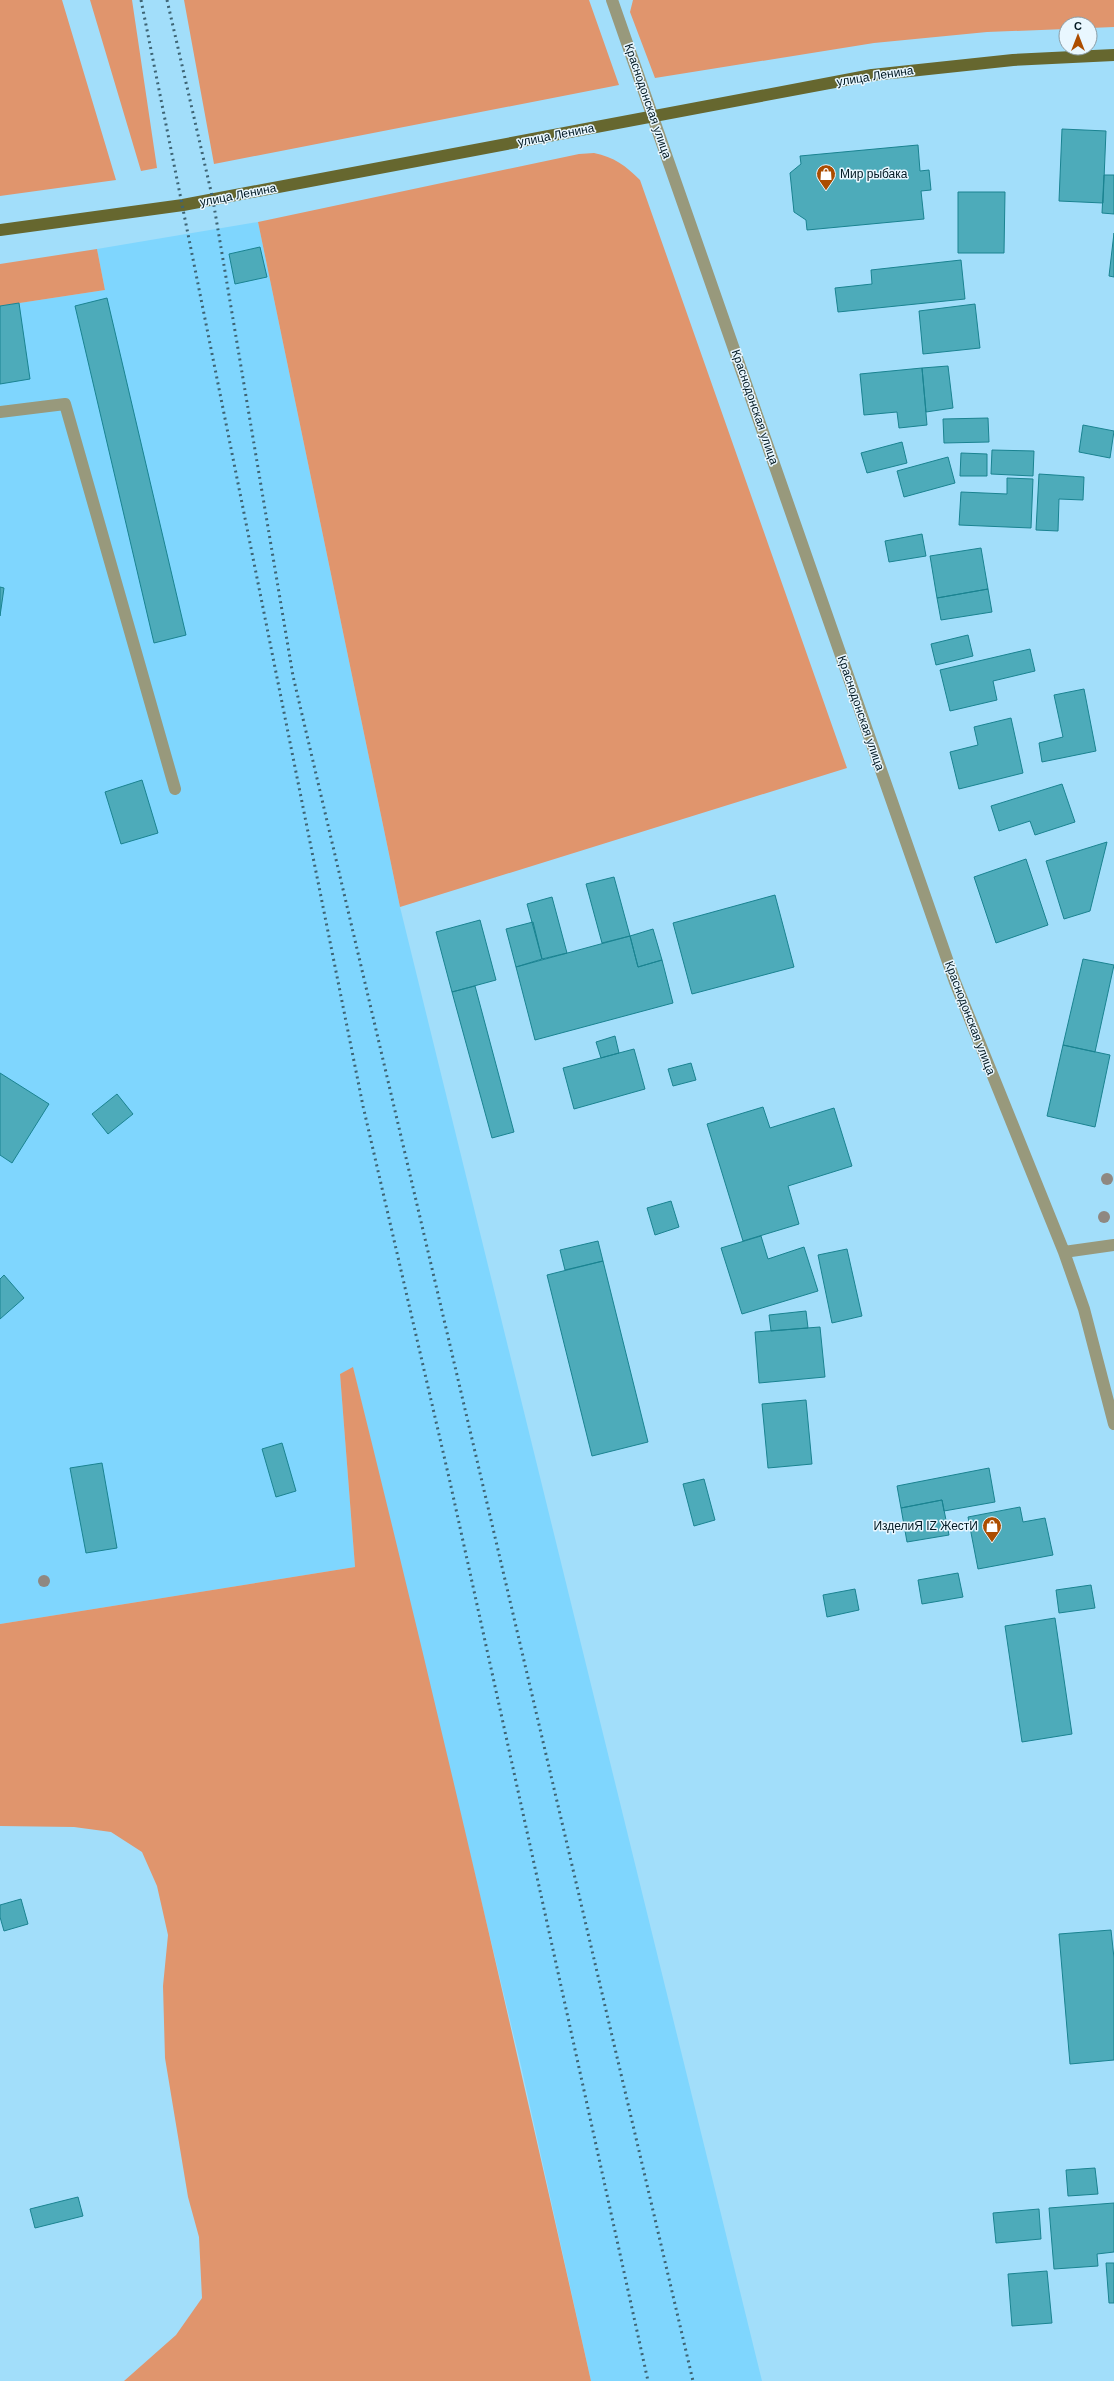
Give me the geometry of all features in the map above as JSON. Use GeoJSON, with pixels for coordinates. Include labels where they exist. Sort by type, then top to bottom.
{"type":"FeatureCollection","features":[{"type":"Feature","properties":{"kind":"main road","name":"улица Ленина"},"geometry":{"type":"LineString","coordinates":[[0,230],[183,205],[872,75],[1006,60],[1114,55]]}},
{"type":"Feature","properties":{"kind":"street","name":"Краснодонская улица"},"geometry":{"type":"LineString","coordinates":[[612,0],[956,982],[1064,1252],[1084,1309],[1114,1424]]}},
{"type":"Feature","properties":{"kind":"street"},"geometry":{"type":"LineString","coordinates":[[0,412],[65,404],[175,789]]}},
{"type":"Feature","properties":{"kind":"street"},"geometry":{"type":"LineString","coordinates":[[1064,1252],[1114,1245]]}},
{"type":"Feature","properties":{"kind":"shaded area"},"geometry":{"type":"Polygon","coordinates":[[[0,0],[62,0],[116,180],[0,196],[0,0]]]}},
{"type":"Feature","properties":{"kind":"shaded area"},"geometry":{"type":"Polygon","coordinates":[[[90,0],[132,0],[157,168],[141,171],[90,0]]]}},
{"type":"Feature","properties":{"kind":"shaded area"},"geometry":{"type":"Polygon","coordinates":[[[184,0],[589,0],[619,85],[214,164],[184,0]]]}},
{"type":"Feature","properties":{"kind":"shaded area"},"geometry":{"type":"Polygon","coordinates":[[[633,0],[1114,0],[1114,27],[1098,28],[1098,16],[1058,16],[1058,29],[987,32],[874,43],[655,78],[630,12],[633,0]]]}},
{"type":"Feature","properties":{"kind":"shaded area"},"geometry":{"type":"Polygon","coordinates":[[[594,153],[608,157],[619,163],[630,170],[640,180],[847,768],[400,907],[258,222],[579,154],[594,153]]]}},
{"type":"Feature","properties":{"kind":"shaded area"},"geometry":{"type":"Polygon","coordinates":[[[258,222],[400,907],[762,2381],[591,2381],[521,2066],[353,1368],[340,1374],[355,1567],[0,1624],[0,306],[105,290],[97,249],[258,222]]]}},
{"type":"Feature","properties":{"kind":"shaded area"},"geometry":{"type":"Polygon","coordinates":[[[97,249],[105,290],[0,306],[0,264],[97,249]]]}},
{"type":"Feature","properties":{"kind":"shaded area"},"geometry":{"type":"Polygon","coordinates":[[[353,1367],[475,1873],[591,2381],[124,2381],[176,2335],[202,2298],[199,2237],[188,2197],[165,2058],[163,1986],[168,1935],[157,1886],[142,1852],[111,1832],[74,1827],[0,1826],[0,1624],[355,1567],[340,1374],[353,1367]]]}},
{"type":"Feature","properties":{"kind":"building"},"geometry":{"type":"Polygon","coordinates":[[[1062,129],[1106,131],[1103,203],[1059,201],[1062,129]]]}},
{"type":"Feature","properties":{"kind":"building"},"geometry":{"type":"Polygon","coordinates":[[[918,145],[920,171],[929,170],[931,190],[921,191],[924,219],[807,230],[806,220],[794,212],[790,173],[801,164],[800,156],[918,145]]]}},
{"type":"Feature","properties":{"kind":"building"},"geometry":{"type":"Polygon","coordinates":[[[1104,175],[1114,175],[1114,214],[1102,213],[1104,175]]]}},
{"type":"Feature","properties":{"kind":"building"},"geometry":{"type":"Polygon","coordinates":[[[958,192],[1005,192],[1004,253],[958,253],[958,192]]]}},
{"type":"Feature","properties":{"kind":"building"},"geometry":{"type":"Polygon","coordinates":[[[1114,233],[1114,277],[1109,276],[1114,233]]]}},
{"type":"Feature","properties":{"kind":"building"},"geometry":{"type":"Polygon","coordinates":[[[260,247],[267,277],[235,284],[229,254],[260,247]]]}},
{"type":"Feature","properties":{"kind":"building"},"geometry":{"type":"Polygon","coordinates":[[[961,260],[965,299],[838,312],[835,288],[872,284],[871,270],[961,260]]]}},
{"type":"Feature","properties":{"kind":"building"},"geometry":{"type":"Polygon","coordinates":[[[107,298],[186,635],[154,643],[75,306],[107,298]]]}},
{"type":"Feature","properties":{"kind":"building"},"geometry":{"type":"Polygon","coordinates":[[[19,303],[30,379],[0,384],[0,306],[19,303]]]}},
{"type":"Feature","properties":{"kind":"building"},"geometry":{"type":"Polygon","coordinates":[[[975,304],[980,348],[923,354],[919,311],[975,304]]]}},
{"type":"Feature","properties":{"kind":"building"},"geometry":{"type":"Polygon","coordinates":[[[948,366],[953,408],[926,412],[922,368],[948,366]]]}},
{"type":"Feature","properties":{"kind":"building"},"geometry":{"type":"Polygon","coordinates":[[[922,368],[927,425],[899,428],[897,412],[864,415],[860,374],[922,368]]]}},
{"type":"Feature","properties":{"kind":"building"},"geometry":{"type":"Polygon","coordinates":[[[988,418],[989,442],[944,443],[943,419],[988,418]]]}},
{"type":"Feature","properties":{"kind":"building"},"geometry":{"type":"Polygon","coordinates":[[[1083,425],[1114,431],[1110,458],[1079,452],[1083,425]]]}},
{"type":"Feature","properties":{"kind":"building"},"geometry":{"type":"Polygon","coordinates":[[[902,442],[907,463],[867,473],[861,453],[902,442]]]}},
{"type":"Feature","properties":{"kind":"building"},"geometry":{"type":"Polygon","coordinates":[[[992,450],[1034,451],[1033,476],[991,474],[992,450]]]}},
{"type":"Feature","properties":{"kind":"building"},"geometry":{"type":"Polygon","coordinates":[[[961,453],[987,454],[987,476],[960,476],[961,453]]]}},
{"type":"Feature","properties":{"kind":"building"},"geometry":{"type":"Polygon","coordinates":[[[948,457],[955,483],[904,497],[897,471],[948,457]]]}},
{"type":"Feature","properties":{"kind":"building"},"geometry":{"type":"Polygon","coordinates":[[[1039,474],[1084,477],[1083,500],[1059,499],[1058,531],[1036,530],[1039,474]]]}},
{"type":"Feature","properties":{"kind":"building"},"geometry":{"type":"Polygon","coordinates":[[[1007,478],[1033,479],[1031,528],[959,525],[961,492],[1007,494],[1007,478]]]}},
{"type":"Feature","properties":{"kind":"building"},"geometry":{"type":"Polygon","coordinates":[[[922,534],[926,556],[889,562],[885,541],[922,534]]]}},
{"type":"Feature","properties":{"kind":"building"},"geometry":{"type":"Polygon","coordinates":[[[981,548],[988,589],[937,598],[930,556],[981,548]]]}},
{"type":"Feature","properties":{"kind":"building"},"geometry":{"type":"Polygon","coordinates":[[[0,587],[4,588],[0,616],[0,587]]]}},
{"type":"Feature","properties":{"kind":"building"},"geometry":{"type":"Polygon","coordinates":[[[988,589],[992,612],[941,620],[937,598],[988,589]]]}},
{"type":"Feature","properties":{"kind":"building"},"geometry":{"type":"Polygon","coordinates":[[[968,635],[973,656],[936,665],[931,644],[968,635]]]}},
{"type":"Feature","properties":{"kind":"building"},"geometry":{"type":"Polygon","coordinates":[[[1030,649],[1035,671],[993,681],[997,700],[950,711],[940,670],[1030,649]]]}},
{"type":"Feature","properties":{"kind":"building"},"geometry":{"type":"Polygon","coordinates":[[[1084,689],[1096,751],[1042,762],[1039,743],[1063,737],[1054,695],[1084,689]]]}},
{"type":"Feature","properties":{"kind":"building"},"geometry":{"type":"Polygon","coordinates":[[[1011,718],[1023,773],[959,789],[950,752],[978,745],[974,727],[1011,718]]]}},
{"type":"Feature","properties":{"kind":"building"},"geometry":{"type":"Polygon","coordinates":[[[142,780],[158,833],[121,844],[105,792],[142,780]]]}},
{"type":"Feature","properties":{"kind":"building"},"geometry":{"type":"Polygon","coordinates":[[[1062,784],[1075,822],[1035,835],[1030,821],[999,831],[991,806],[1062,784]]]}},
{"type":"Feature","properties":{"kind":"building"},"geometry":{"type":"Polygon","coordinates":[[[1107,842],[1090,911],[1064,919],[1046,861],[1107,842]]]}},
{"type":"Feature","properties":{"kind":"building"},"geometry":{"type":"Polygon","coordinates":[[[1026,859],[1048,925],[996,943],[974,877],[1026,859]]]}},
{"type":"Feature","properties":{"kind":"building"},"geometry":{"type":"Polygon","coordinates":[[[614,877],[630,936],[602,943],[586,884],[614,877]]]}},
{"type":"Feature","properties":{"kind":"building"},"geometry":{"type":"Polygon","coordinates":[[[775,895],[794,967],[692,994],[673,923],[775,895]]]}},
{"type":"Feature","properties":{"kind":"building"},"geometry":{"type":"Polygon","coordinates":[[[552,897],[567,953],[542,959],[527,904],[552,897]]]}},
{"type":"Feature","properties":{"kind":"building"},"geometry":{"type":"Polygon","coordinates":[[[480,920],[496,980],[452,992],[436,932],[480,920]]]}},
{"type":"Feature","properties":{"kind":"building"},"geometry":{"type":"Polygon","coordinates":[[[533,922],[542,959],[516,967],[506,929],[533,922]]]}},
{"type":"Feature","properties":{"kind":"building"},"geometry":{"type":"Polygon","coordinates":[[[653,929],[662,960],[638,967],[630,936],[653,929]]]}},
{"type":"Feature","properties":{"kind":"building"},"geometry":{"type":"Polygon","coordinates":[[[630,936],[638,967],[662,960],[673,1003],[535,1040],[516,967],[630,936]]]}},
{"type":"Feature","properties":{"kind":"building"},"geometry":{"type":"Polygon","coordinates":[[[1083,959],[1114,965],[1095,1052],[1063,1045],[1083,959]]]}},
{"type":"Feature","properties":{"kind":"building"},"geometry":{"type":"Polygon","coordinates":[[[475,986],[514,1132],[492,1138],[452,992],[475,986]]]}},
{"type":"Feature","properties":{"kind":"building"},"geometry":{"type":"Polygon","coordinates":[[[615,1036],[619,1053],[601,1058],[596,1042],[615,1036]]]}},
{"type":"Feature","properties":{"kind":"building"},"geometry":{"type":"Polygon","coordinates":[[[1063,1045],[1110,1055],[1095,1127],[1047,1116],[1063,1045]]]}},
{"type":"Feature","properties":{"kind":"building"},"geometry":{"type":"Polygon","coordinates":[[[634,1049],[645,1089],[574,1109],[563,1068],[634,1049]]]}},
{"type":"Feature","properties":{"kind":"building"},"geometry":{"type":"Polygon","coordinates":[[[691,1063],[696,1080],[673,1086],[668,1069],[691,1063]]]}},
{"type":"Feature","properties":{"kind":"building"},"geometry":{"type":"Polygon","coordinates":[[[0,1073],[49,1104],[12,1163],[0,1155],[0,1073]]]}},
{"type":"Feature","properties":{"kind":"building"},"geometry":{"type":"Polygon","coordinates":[[[117,1094],[133,1114],[108,1134],[92,1114],[117,1094]]]}},
{"type":"Feature","properties":{"kind":"building"},"geometry":{"type":"Polygon","coordinates":[[[763,1107],[770,1128],[834,1108],[852,1166],[788,1186],[799,1224],[743,1241],[707,1124],[763,1107]]]}},
{"type":"Feature","properties":{"kind":"building"},"geometry":{"type":"Polygon","coordinates":[[[671,1201],[679,1227],[655,1235],[647,1208],[671,1201]]]}},
{"type":"Feature","properties":{"kind":"building"},"geometry":{"type":"Polygon","coordinates":[[[761,1236],[768,1259],[804,1247],[818,1291],[742,1314],[721,1248],[761,1236]]]}},
{"type":"Feature","properties":{"kind":"building"},"geometry":{"type":"Polygon","coordinates":[[[598,1241],[603,1261],[565,1270],[560,1250],[598,1241]]]}},
{"type":"Feature","properties":{"kind":"building"},"geometry":{"type":"Polygon","coordinates":[[[847,1249],[862,1316],[832,1323],[818,1255],[847,1249]]]}},
{"type":"Feature","properties":{"kind":"building"},"geometry":{"type":"Polygon","coordinates":[[[603,1261],[648,1442],[592,1456],[547,1275],[603,1261]]]}},
{"type":"Feature","properties":{"kind":"building"},"geometry":{"type":"Polygon","coordinates":[[[4,1275],[24,1298],[0,1319],[0,1279],[4,1275]]]}},
{"type":"Feature","properties":{"kind":"building"},"geometry":{"type":"Polygon","coordinates":[[[806,1311],[808,1328],[771,1331],[769,1315],[806,1311]]]}},
{"type":"Feature","properties":{"kind":"building"},"geometry":{"type":"Polygon","coordinates":[[[820,1327],[825,1377],[759,1383],[755,1332],[820,1327]]]}},
{"type":"Feature","properties":{"kind":"building"},"geometry":{"type":"Polygon","coordinates":[[[806,1400],[812,1464],[768,1468],[762,1404],[806,1400]]]}},
{"type":"Feature","properties":{"kind":"building"},"geometry":{"type":"Polygon","coordinates":[[[282,1443],[296,1491],[276,1497],[262,1449],[282,1443]]]}},
{"type":"Feature","properties":{"kind":"building"},"geometry":{"type":"Polygon","coordinates":[[[102,1463],[117,1548],[86,1553],[70,1468],[102,1463]]]}},
{"type":"Feature","properties":{"kind":"building"},"geometry":{"type":"Polygon","coordinates":[[[989,1468],[995,1502],[944,1511],[942,1500],[901,1508],[897,1486],[989,1468]]]}},
{"type":"Feature","properties":{"kind":"building"},"geometry":{"type":"Polygon","coordinates":[[[704,1479],[715,1520],[694,1526],[683,1484],[704,1479]]]}},
{"type":"Feature","properties":{"kind":"building"},"geometry":{"type":"Polygon","coordinates":[[[942,1500],[949,1535],[907,1542],[901,1508],[942,1500]]]}},
{"type":"Feature","properties":{"kind":"building"},"geometry":{"type":"Polygon","coordinates":[[[1020,1507],[1023,1522],[1045,1518],[1053,1555],[978,1569],[968,1517],[1020,1507]]]}},
{"type":"Feature","properties":{"kind":"building"},"geometry":{"type":"Polygon","coordinates":[[[958,1573],[963,1597],[922,1604],[918,1580],[958,1573]]]}},
{"type":"Feature","properties":{"kind":"building"},"geometry":{"type":"Polygon","coordinates":[[[1091,1585],[1095,1608],[1059,1613],[1056,1590],[1091,1585]]]}},
{"type":"Feature","properties":{"kind":"building"},"geometry":{"type":"Polygon","coordinates":[[[855,1589],[859,1610],[827,1617],[823,1595],[855,1589]]]}},
{"type":"Feature","properties":{"kind":"building"},"geometry":{"type":"Polygon","coordinates":[[[1055,1618],[1072,1734],[1022,1742],[1005,1626],[1055,1618]]]}},
{"type":"Feature","properties":{"kind":"building"},"geometry":{"type":"Polygon","coordinates":[[[21,1899],[28,1924],[4,1931],[0,1917],[0,1905],[21,1899]]]}},
{"type":"Feature","properties":{"kind":"building"},"geometry":{"type":"Polygon","coordinates":[[[1111,1930],[1114,1958],[1114,2060],[1070,2064],[1059,1934],[1111,1930]]]}},
{"type":"Feature","properties":{"kind":"building"},"geometry":{"type":"Polygon","coordinates":[[[1095,2168],[1098,2194],[1068,2196],[1066,2170],[1095,2168]]]}},
{"type":"Feature","properties":{"kind":"building"},"geometry":{"type":"Polygon","coordinates":[[[78,2197],[83,2216],[35,2228],[30,2209],[78,2197]]]}},
{"type":"Feature","properties":{"kind":"building"},"geometry":{"type":"Polygon","coordinates":[[[1114,2203],[1114,2252],[1097,2254],[1098,2266],[1054,2269],[1049,2208],[1114,2203]]]}},
{"type":"Feature","properties":{"kind":"building"},"geometry":{"type":"Polygon","coordinates":[[[1039,2209],[1041,2239],[996,2243],[993,2213],[1039,2209]]]}},
{"type":"Feature","properties":{"kind":"building"},"geometry":{"type":"Polygon","coordinates":[[[1106,2263],[1114,2263],[1114,2303],[1109,2303],[1106,2263]]]}},
{"type":"Feature","properties":{"kind":"building"},"geometry":{"type":"Polygon","coordinates":[[[1047,2271],[1052,2323],[1012,2326],[1008,2274],[1047,2271]]]}},
{"type":"Feature","properties":{"kind":"railway"},"geometry":{"type":"LineString","coordinates":[[141,0],[363,1106],[450,1482],[648,2381]]}},
{"type":"Feature","properties":{"kind":"railway"},"geometry":{"type":"LineString","coordinates":[[167,0],[213,200],[293,676],[693,2381]]}},
{"type":"Feature","properties":{"kind":"place","name":"Мир рыбака"},"geometry":{"type":"Point","coordinates":[826,191]}},
{"type":"Feature","properties":{"kind":"place","name":"ИзделиЯ IZ ЖестИ"},"geometry":{"type":"Point","coordinates":[992,1543]}}]}
